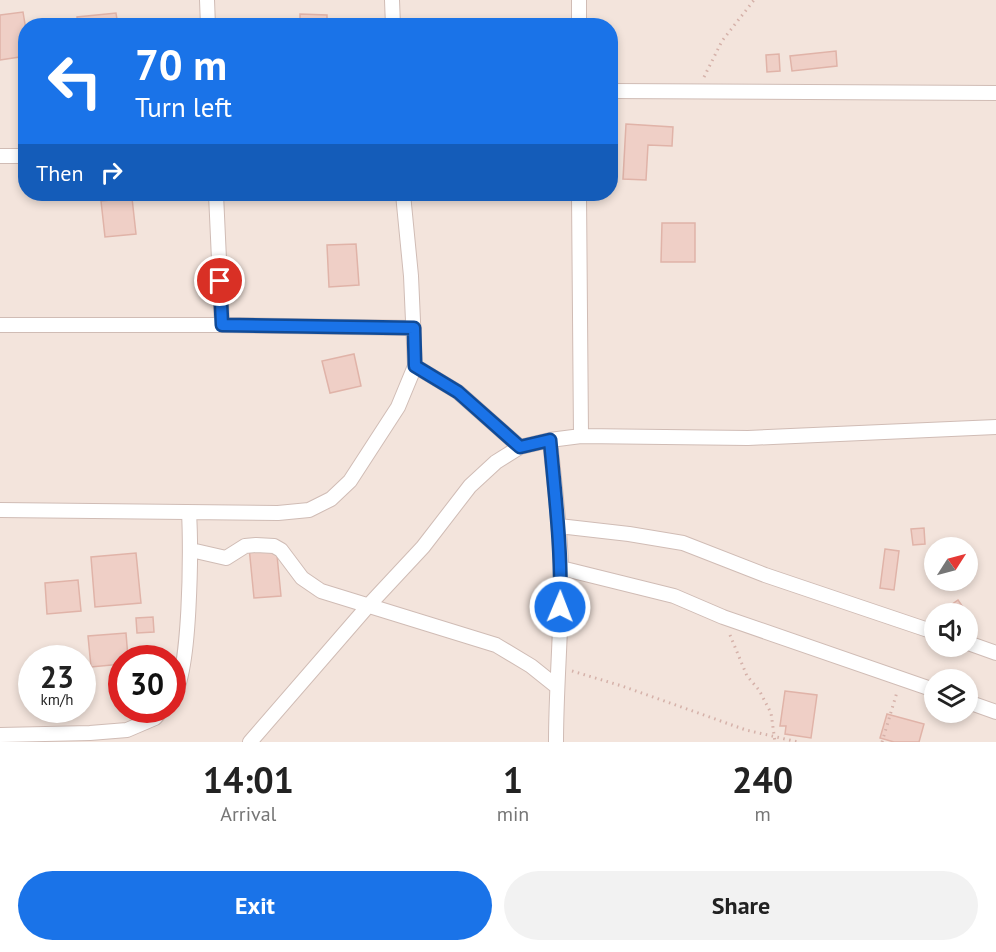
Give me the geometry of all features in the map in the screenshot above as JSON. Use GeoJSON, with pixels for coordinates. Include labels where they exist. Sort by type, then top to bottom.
{"type":"FeatureCollection","features":[{"type":"Feature","properties":{"kind":"street"},"geometry":{"type":"LineString","coordinates":[[207,0],[208,18]]}},
{"type":"Feature","properties":{"kind":"street"},"geometry":{"type":"LineString","coordinates":[[392,0],[393,18]]}},
{"type":"Feature","properties":{"kind":"street"},"geometry":{"type":"LineString","coordinates":[[579,0],[579,18]]}},
{"type":"Feature","properties":{"kind":"street"},"geometry":{"type":"LineString","coordinates":[[618,91],[996,93]]}},
{"type":"Feature","properties":{"kind":"street"},"geometry":{"type":"LineString","coordinates":[[0,156],[18,156]]}},
{"type":"Feature","properties":{"kind":"street"},"geometry":{"type":"LineString","coordinates":[[216,201],[222,325]]}},
{"type":"Feature","properties":{"kind":"street"},"geometry":{"type":"LineString","coordinates":[[0,510],[279,513],[309,510],[331,500],[350,481],[398,407],[415,366],[404,201]]}},
{"type":"Feature","properties":{"kind":"street"},"geometry":{"type":"LineString","coordinates":[[579,201],[581,436]]}},
{"type":"Feature","properties":{"kind":"street"},"geometry":{"type":"LineString","coordinates":[[0,325],[414,328]]}},
{"type":"Feature","properties":{"kind":"street"},"geometry":{"type":"LineString","coordinates":[[415,366],[458,392],[520,447]]}},
{"type":"Feature","properties":{"kind":"street"},"geometry":{"type":"LineString","coordinates":[[250,742],[368,606],[423,547],[470,486],[496,462],[520,447],[581,436],[748,438],[996,428]]}},
{"type":"Feature","properties":{"kind":"street"},"geometry":{"type":"LineString","coordinates":[[550,440],[561,567],[556,742]]}},
{"type":"Feature","properties":{"kind":"street"},"geometry":{"type":"LineString","coordinates":[[185,645],[191,550],[189,513]]}},
{"type":"Feature","properties":{"kind":"street"},"geometry":{"type":"LineString","coordinates":[[559,526],[683,543],[765,575],[924,629]]}},
{"type":"Feature","properties":{"kind":"street"},"geometry":{"type":"LineString","coordinates":[[191,550],[226,558],[245,546],[274,546],[281,550],[302,578],[321,591],[496,645],[531,666],[556,686]]}},
{"type":"Feature","properties":{"kind":"street"},"geometry":{"type":"LineString","coordinates":[[561,567],[674,596],[723,617],[924,687]]}},
{"type":"Feature","properties":{"kind":"street"},"geometry":{"type":"LineString","coordinates":[[978,647],[996,653]]}},
{"type":"Feature","properties":{"kind":"street"},"geometry":{"type":"LineString","coordinates":[[978,706],[996,712]]}},
{"type":"Feature","properties":{"kind":"street"},"geometry":{"type":"LineString","coordinates":[[0,735],[113,737],[143,723]]}},
{"type":"Feature","properties":{"kind":"path"},"geometry":{"type":"LineString","coordinates":[[697,92],[722,41],[754,0]]}},
{"type":"Feature","properties":{"kind":"path"},"geometry":{"type":"LineString","coordinates":[[723,617],[740,662],[771,713],[775,740]]}},
{"type":"Feature","properties":{"kind":"path"},"geometry":{"type":"LineString","coordinates":[[559,667],[622,686],[775,740],[798,742]]}},
{"type":"Feature","properties":{"kind":"path"},"geometry":{"type":"LineString","coordinates":[[882,742],[901,679]]}},
{"type":"Feature","properties":{"kind":"shaded area"},"geometry":{"type":"Polygon","coordinates":[[[0,0],[996,0],[996,742],[0,742],[0,0]]]}},
{"type":"Feature","properties":{"kind":"building"},"geometry":{"type":"Polygon","coordinates":[[[23,12],[24,18],[18,18],[18,57],[0,60],[0,15],[23,12]]]}},
{"type":"Feature","properties":{"kind":"building"},"geometry":{"type":"Polygon","coordinates":[[[116,13],[117,18],[77,18],[116,13]]]}},
{"type":"Feature","properties":{"kind":"building"},"geometry":{"type":"Polygon","coordinates":[[[300,14],[327,15],[327,18],[300,18],[300,14]]]}},
{"type":"Feature","properties":{"kind":"building"},"geometry":{"type":"Polygon","coordinates":[[[836,51],[837,66],[792,71],[790,56],[836,51]]]}},
{"type":"Feature","properties":{"kind":"building"},"geometry":{"type":"Polygon","coordinates":[[[779,54],[780,71],[767,72],[766,55],[779,54]]]}},
{"type":"Feature","properties":{"kind":"building"},"geometry":{"type":"Polygon","coordinates":[[[626,124],[673,127],[672,146],[648,145],[646,180],[623,179],[626,124]]]}},
{"type":"Feature","properties":{"kind":"building"},"geometry":{"type":"Polygon","coordinates":[[[101,201],[132,201],[136,234],[105,237],[101,201]]]}},
{"type":"Feature","properties":{"kind":"building"},"geometry":{"type":"Polygon","coordinates":[[[662,223],[695,223],[695,262],[661,262],[662,223]]]}},
{"type":"Feature","properties":{"kind":"building"},"geometry":{"type":"Polygon","coordinates":[[[356,244],[359,285],[329,287],[327,245],[356,244]]]}},
{"type":"Feature","properties":{"kind":"building"},"geometry":{"type":"Polygon","coordinates":[[[354,354],[361,386],[330,393],[322,361],[354,354]]]}},
{"type":"Feature","properties":{"kind":"building"},"geometry":{"type":"Polygon","coordinates":[[[924,528],[924,544],[913,545],[911,529],[924,528]]]}},
{"type":"Feature","properties":{"kind":"building"},"geometry":{"type":"Polygon","coordinates":[[[276,545],[281,596],[254,598],[249,547],[276,545]]]}},
{"type":"Feature","properties":{"kind":"building"},"geometry":{"type":"Polygon","coordinates":[[[885,549],[899,551],[894,590],[880,588],[885,549]]]}},
{"type":"Feature","properties":{"kind":"building"},"geometry":{"type":"Polygon","coordinates":[[[136,553],[141,603],[95,607],[91,557],[136,553]]]}},
{"type":"Feature","properties":{"kind":"building"},"geometry":{"type":"Polygon","coordinates":[[[78,580],[81,611],[47,614],[45,583],[78,580]]]}},
{"type":"Feature","properties":{"kind":"building"},"geometry":{"type":"Polygon","coordinates":[[[153,617],[154,632],[137,633],[136,618],[153,617]]]}},
{"type":"Feature","properties":{"kind":"building"},"geometry":{"type":"Polygon","coordinates":[[[126,633],[127,645],[108,645],[108,665],[96,667],[96,645],[89,645],[88,636],[126,633]]]}},
{"type":"Feature","properties":{"kind":"building"},"geometry":{"type":"Polygon","coordinates":[[[785,691],[817,695],[811,738],[785,734],[786,726],[780,726],[785,691]]]}},
{"type":"Feature","properties":{"kind":"building"},"geometry":{"type":"Polygon","coordinates":[[[887,714],[924,724],[919,742],[894,742],[880,738],[887,714]]]}},
{"type":"Feature","properties":{"kind":"route"},"geometry":{"type":"LineString","coordinates":[[220,281],[222,325],[414,328],[415,366],[458,392],[520,447],[550,440],[559,526],[560,607]]}}]}
